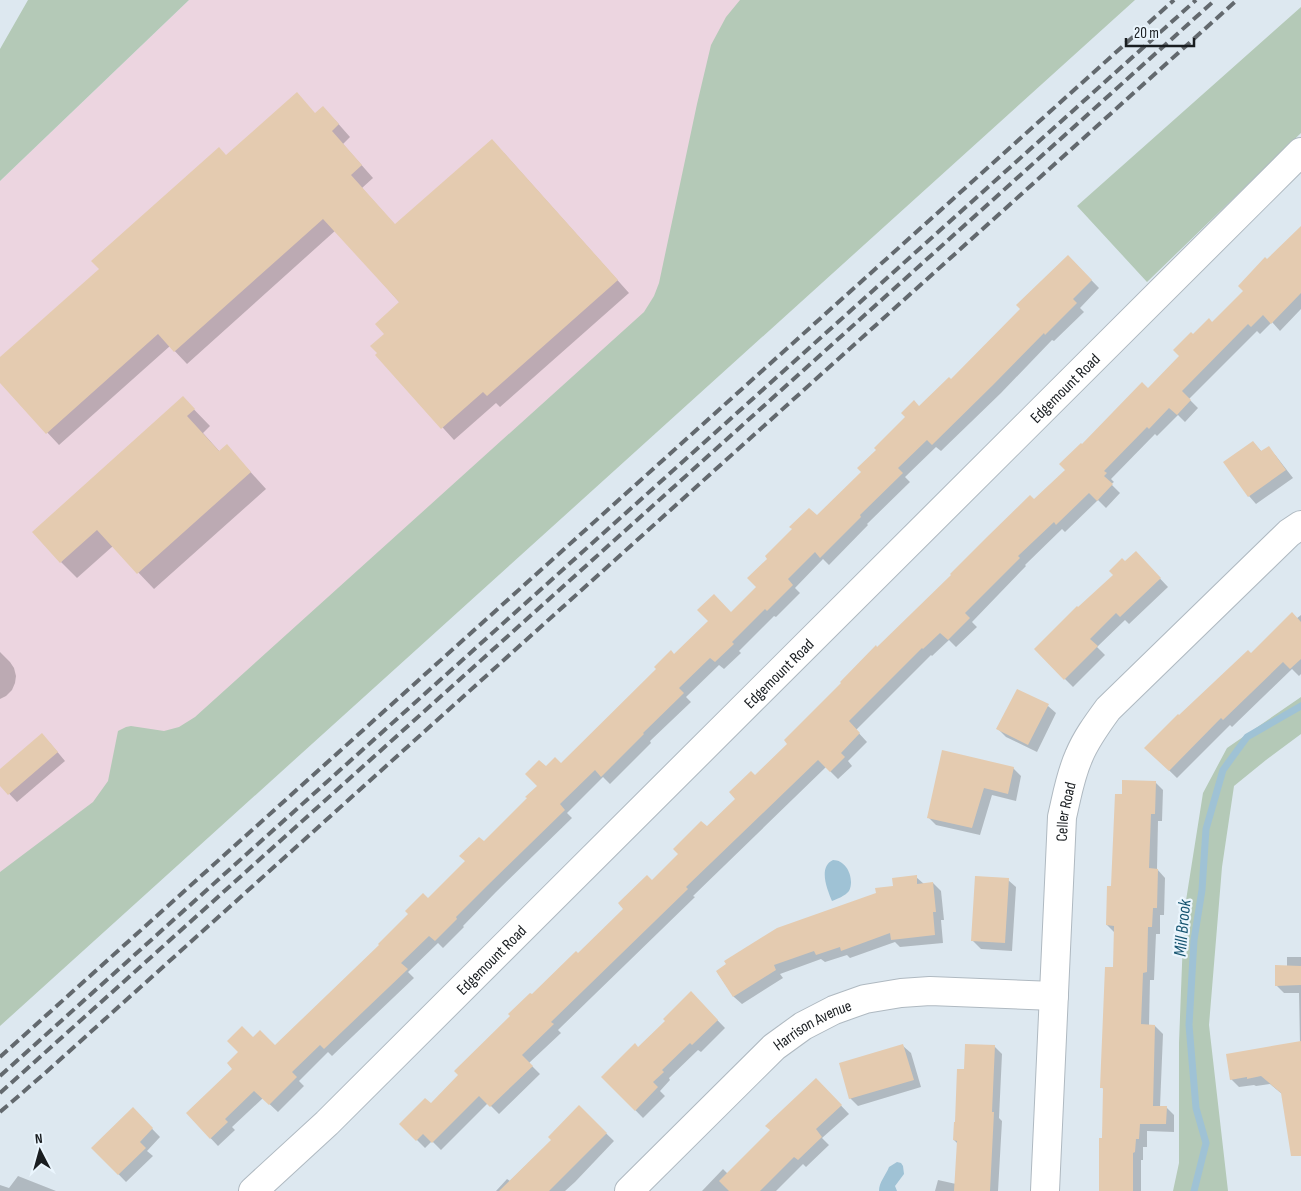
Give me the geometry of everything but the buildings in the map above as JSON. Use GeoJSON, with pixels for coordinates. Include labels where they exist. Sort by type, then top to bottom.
{"type":"FeatureCollection","features":[{"type":"Feature","properties":{"kind":"street","name":"Edgemount Road"},"geometry":{"type":"LineString","coordinates":[[252,1191],[326,1123],[1301,152]]}},
{"type":"Feature","properties":{"kind":"street","name":"Celler Road"},"geometry":{"type":"LineString","coordinates":[[1045,1191],[1062,817],[1078,756],[1091,732],[1108,709],[1289,533],[1301,525]]}},
{"type":"Feature","properties":{"kind":"street","name":"Harrison Avenue"},"geometry":{"type":"LineString","coordinates":[[628,1191],[774,1047],[803,1026],[834,1010],[865,1000],[901,993],[930,992],[1054,996]]}},
{"type":"Feature","properties":{"kind":"shaded area"},"geometry":{"type":"Polygon","coordinates":[[[189,0],[1029,0],[0,909],[0,181],[189,0]]]}},
{"type":"Feature","properties":{"kind":"green space"},"geometry":{"type":"Polygon","coordinates":[[[28,0],[189,0],[0,181],[0,49],[28,0]]]}},
{"type":"Feature","properties":{"kind":"green space"},"geometry":{"type":"Polygon","coordinates":[[[740,0],[1135,0],[0,1026],[0,872],[93,802],[108,781],[118,731],[131,726],[164,731],[179,727],[195,717],[644,312],[654,296],[659,283],[711,45],[726,17],[740,0]]]}},
{"type":"Feature","properties":{"kind":"green space"},"geometry":{"type":"Polygon","coordinates":[[[1301,7],[1301,133],[1147,282],[1077,206],[1301,7]]]}},
{"type":"Feature","properties":{"kind":"green space"},"geometry":{"type":"Polygon","coordinates":[[[1301,697],[1301,734],[1234,786],[1222,867],[1209,1025],[1228,1191],[1173,1191],[1179,1163],[1179,1043],[1184,913],[1203,793],[1227,748],[1301,697]]]}},
{"type":"Feature","properties":{"kind":"water"},"geometry":{"type":"Polygon","coordinates":[[[833,860],[842,863],[849,871],[851,886],[847,893],[832,901],[826,885],[825,873],[828,863],[833,860]]]}},
{"type":"Feature","properties":{"kind":"water"},"geometry":{"type":"Polygon","coordinates":[[[897,1162],[903,1166],[904,1174],[895,1186],[897,1191],[879,1191],[881,1182],[889,1167],[897,1162]]]}},
{"type":"Feature","properties":{"kind":"waterway","name":"Mill Brook"},"geometry":{"type":"LineString","coordinates":[[1194,1191],[1206,1143],[1196,1108],[1189,1025],[1194,940],[1202,890],[1206,829],[1223,770],[1247,737],[1301,706]]}},
{"type":"Feature","properties":{"kind":"railway"},"geometry":{"type":"LineString","coordinates":[[0,1057],[1174,0]]}},
{"type":"Feature","properties":{"kind":"railway"},"geometry":{"type":"LineString","coordinates":[[0,1076],[1196,0]]}},
{"type":"Feature","properties":{"kind":"railway"},"geometry":{"type":"LineString","coordinates":[[0,1093],[1215,0]]}},
{"type":"Feature","properties":{"kind":"railway"},"geometry":{"type":"LineString","coordinates":[[0,1112],[1237,0]]}}]}
